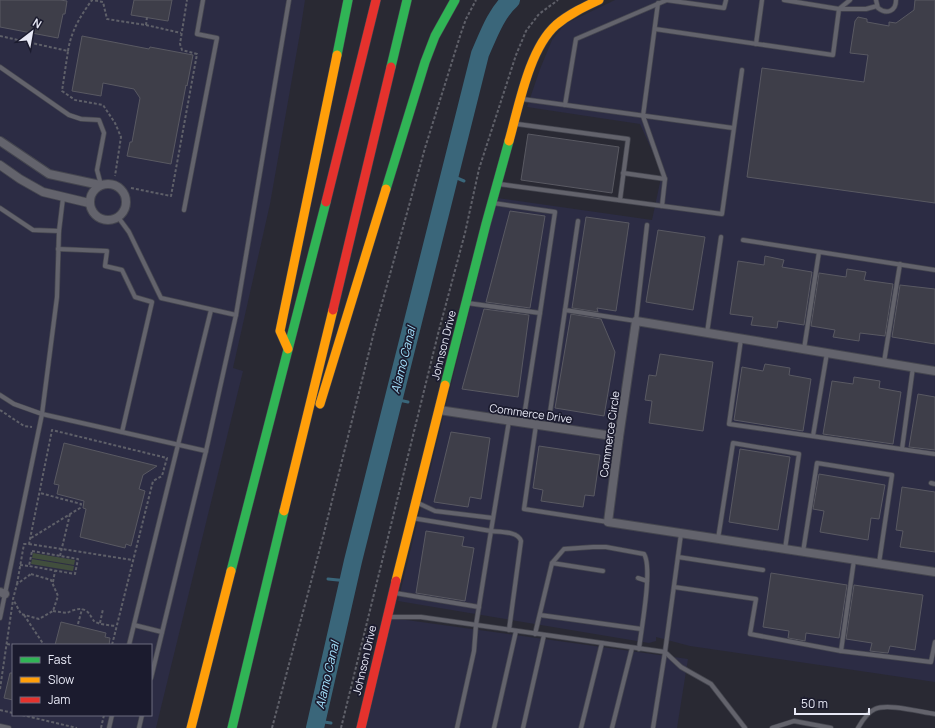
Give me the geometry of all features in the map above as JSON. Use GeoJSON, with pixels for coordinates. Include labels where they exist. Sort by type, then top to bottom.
{"type":"FeatureCollection","features":[{"type":"Feature","properties":{"kind":"main road"},"geometry":{"type":"LineString","coordinates":[[329,93],[342,0]]}},
{"type":"Feature","properties":{"kind":"main road"},"geometry":{"type":"LineString","coordinates":[[288,348],[280,331],[348,0]]}},
{"type":"Feature","properties":{"kind":"main road"},"geometry":{"type":"LineString","coordinates":[[191,728],[376,0]]}},
{"type":"Feature","properties":{"kind":"main road"},"geometry":{"type":"LineString","coordinates":[[306,421],[317,413],[425,62],[435,36],[455,0]]}},
{"type":"Feature","properties":{"kind":"main road","name":"Johnson Drive"},"geometry":{"type":"LineString","coordinates":[[360,728],[497,183],[536,53],[544,37],[557,24],[571,13],[599,0]]}},
{"type":"Feature","properties":{"kind":"main road"},"geometry":{"type":"LineString","coordinates":[[232,728],[408,1]]}},
{"type":"Feature","properties":{"kind":"street"},"geometry":{"type":"LineString","coordinates":[[0,141],[49,174],[100,185],[115,185],[121,189],[125,195],[126,202],[125,209],[118,217],[109,220],[102,220],[96,216],[92,210],[89,204],[90,196],[100,185]]}},
{"type":"Feature","properties":{"kind":"street"},"geometry":{"type":"LineString","coordinates":[[0,165],[20,179],[43,192],[89,204]]}},
{"type":"Feature","properties":{"kind":"street"},"geometry":{"type":"LineString","coordinates":[[636,321],[935,371]]}},
{"type":"Feature","properties":{"kind":"street","name":"Commerce Circle"},"geometry":{"type":"LineString","coordinates":[[608,522],[636,321]]}},
{"type":"Feature","properties":{"kind":"street","name":"Commerce Drive"},"geometry":{"type":"LineString","coordinates":[[439,410],[619,437]]}},
{"type":"Feature","properties":{"kind":"street"},"geometry":{"type":"LineString","coordinates":[[608,522],[935,572]]}},
{"type":"Feature","properties":{"kind":"lane"},"geometry":{"type":"LineString","coordinates":[[184,210],[217,38],[197,34],[203,0]]}},
{"type":"Feature","properties":{"kind":"lane"},"geometry":{"type":"LineString","coordinates":[[152,674],[206,451],[236,315],[289,0]]}},
{"type":"Feature","properties":{"kind":"lane"},"geometry":{"type":"LineString","coordinates":[[565,105],[576,39],[666,0],[724,8],[726,0]]}},
{"type":"Feature","properties":{"kind":"lane"},"geometry":{"type":"LineString","coordinates":[[756,44],[762,0]]}},
{"type":"Feature","properties":{"kind":"lane"},"geometry":{"type":"LineString","coordinates":[[784,0],[839,9],[866,9],[877,6]]}},
{"type":"Feature","properties":{"kind":"lane"},"geometry":{"type":"LineString","coordinates":[[655,29],[833,55],[839,9],[850,0]]}},
{"type":"Feature","properties":{"kind":"lane"},"geometry":{"type":"LineString","coordinates":[[876,0],[877,6],[881,10],[888,12],[896,6],[896,0]]}},
{"type":"Feature","properties":{"kind":"lane"},"geometry":{"type":"LineString","coordinates":[[658,3],[643,116],[665,179],[662,206]]}},
{"type":"Feature","properties":{"kind":"lane"},"geometry":{"type":"LineString","coordinates":[[0,67],[69,115],[81,119],[99,120],[104,133],[97,170],[100,185]]}},
{"type":"Feature","properties":{"kind":"lane"},"geometry":{"type":"LineString","coordinates":[[497,183],[722,214],[742,70]]}},
{"type":"Feature","properties":{"kind":"lane"},"geometry":{"type":"LineString","coordinates":[[521,99],[733,128]]}},
{"type":"Feature","properties":{"kind":"lane"},"geometry":{"type":"LineString","coordinates":[[514,124],[628,139],[620,200]]}},
{"type":"Feature","properties":{"kind":"lane"},"geometry":{"type":"LineString","coordinates":[[623,174],[665,179]]}},
{"type":"Feature","properties":{"kind":"lane"},"geometry":{"type":"LineString","coordinates":[[0,618],[2,593],[42,414],[58,297],[58,249],[63,198]]}},
{"type":"Feature","properties":{"kind":"lane"},"geometry":{"type":"LineString","coordinates":[[492,203],[555,212],[523,423]]}},
{"type":"Feature","properties":{"kind":"lane"},"geometry":{"type":"LineString","coordinates":[[0,208],[33,230],[59,231]]}},
{"type":"Feature","properties":{"kind":"lane"},"geometry":{"type":"LineString","coordinates":[[118,217],[129,232],[161,298]]}},
{"type":"Feature","properties":{"kind":"lane"},"geometry":{"type":"LineString","coordinates":[[548,426],[578,221]]}},
{"type":"Feature","properties":{"kind":"lane"},"geometry":{"type":"LineString","coordinates":[[565,310],[636,321],[647,225]]}},
{"type":"Feature","properties":{"kind":"lane"},"geometry":{"type":"LineString","coordinates":[[707,333],[721,237]]}},
{"type":"Feature","properties":{"kind":"lane"},"geometry":{"type":"LineString","coordinates":[[743,240],[935,270]]}},
{"type":"Feature","properties":{"kind":"lane"},"geometry":{"type":"LineString","coordinates":[[58,249],[107,251],[105,266],[122,270],[135,297],[152,302],[161,298],[236,315]]}},
{"type":"Feature","properties":{"kind":"lane"},"geometry":{"type":"LineString","coordinates":[[804,349],[819,252]]}},
{"type":"Feature","properties":{"kind":"lane"},"geometry":{"type":"LineString","coordinates":[[884,362],[900,264]]}},
{"type":"Feature","properties":{"kind":"lane"},"geometry":{"type":"LineString","coordinates":[[122,432],[152,302]]}},
{"type":"Feature","properties":{"kind":"lane"},"geometry":{"type":"LineString","coordinates":[[466,303],[540,313]]}},
{"type":"Feature","properties":{"kind":"lane"},"geometry":{"type":"LineString","coordinates":[[129,644],[211,310]]}},
{"type":"Feature","properties":{"kind":"lane"},"geometry":{"type":"LineString","coordinates":[[741,339],[729,424],[935,454]]}},
{"type":"Feature","properties":{"kind":"lane"},"geometry":{"type":"LineString","coordinates":[[813,436],[827,353]]}},
{"type":"Feature","properties":{"kind":"lane"},"geometry":{"type":"LineString","coordinates":[[902,449],[913,367]]}},
{"type":"Feature","properties":{"kind":"lane"},"geometry":{"type":"LineString","coordinates":[[0,395],[14,404],[42,414],[206,451]]}},
{"type":"Feature","properties":{"kind":"lane"},"geometry":{"type":"LineString","coordinates":[[457,728],[474,651],[476,625],[509,421]]}},
{"type":"Feature","properties":{"kind":"lane"},"geometry":{"type":"LineString","coordinates":[[536,425],[524,510],[608,522]]}},
{"type":"Feature","properties":{"kind":"lane"},"geometry":{"type":"LineString","coordinates":[[718,539],[733,443],[799,454],[785,549]]}},
{"type":"Feature","properties":{"kind":"lane"},"geometry":{"type":"LineString","coordinates":[[803,552],[817,463],[892,476],[879,564]]}},
{"type":"Feature","properties":{"kind":"lane"},"geometry":{"type":"LineString","coordinates":[[416,502],[435,511],[493,518]]}},
{"type":"Feature","properties":{"kind":"lane"},"geometry":{"type":"LineString","coordinates":[[412,518],[516,535],[520,537],[522,541],[509,630]]}},
{"type":"Feature","properties":{"kind":"lane"},"geometry":{"type":"LineString","coordinates":[[653,728],[681,534]]}},
{"type":"Feature","properties":{"kind":"lane"},"geometry":{"type":"LineString","coordinates":[[535,634],[552,563],[564,549],[606,547],[644,554],[646,557],[647,581],[639,649]]}},
{"type":"Feature","properties":{"kind":"lane"},"geometry":{"type":"LineString","coordinates":[[678,557],[763,570]]}},
{"type":"Feature","properties":{"kind":"lane"},"geometry":{"type":"LineString","coordinates":[[841,651],[854,560]]}},
{"type":"Feature","properties":{"kind":"lane"},"geometry":{"type":"LineString","coordinates":[[552,563],[603,572]]}},
{"type":"Feature","properties":{"kind":"lane"},"geometry":{"type":"LineString","coordinates":[[638,578],[647,581]]}},
{"type":"Feature","properties":{"kind":"lane"},"geometry":{"type":"LineString","coordinates":[[674,587],[756,599],[750,634],[841,651],[933,664],[935,642]]}},
{"type":"Feature","properties":{"kind":"lane"},"geometry":{"type":"LineString","coordinates":[[393,593],[479,607]]}},
{"type":"Feature","properties":{"kind":"lane"},"geometry":{"type":"LineString","coordinates":[[540,615],[641,629]]}},
{"type":"Feature","properties":{"kind":"lane"},"geometry":{"type":"LineString","coordinates":[[387,617],[421,617],[665,652],[681,667],[711,684],[745,728]]}},
{"type":"Feature","properties":{"kind":"lane"},"geometry":{"type":"LineString","coordinates":[[134,625],[162,632]]}},
{"type":"Feature","properties":{"kind":"lane"},"geometry":{"type":"LineString","coordinates":[[494,728],[516,631]]}},
{"type":"Feature","properties":{"kind":"lane"},"geometry":{"type":"LineString","coordinates":[[522,728],[544,635]]}},
{"type":"Feature","properties":{"kind":"lane"},"geometry":{"type":"LineString","coordinates":[[582,728],[602,643]]}},
{"type":"Feature","properties":{"kind":"lane"},"geometry":{"type":"LineString","coordinates":[[612,728],[632,648]]}},
{"type":"Feature","properties":{"kind":"lane"},"geometry":{"type":"LineString","coordinates":[[857,728],[874,709],[886,706],[935,714]]}},
{"type":"Feature","properties":{"kind":"lane"},"geometry":{"type":"LineString","coordinates":[[109,728],[112,716]]}},
{"type":"Feature","properties":{"kind":"lane"},"geometry":{"type":"LineString","coordinates":[[139,728],[142,716]]}},
{"type":"Feature","properties":{"kind":"lane"},"geometry":{"type":"LineString","coordinates":[[772,728],[794,721],[831,728]]}},
{"type":"Feature","properties":{"kind":"lane"},"geometry":{"type":"LineString","coordinates":[[0,726],[9,728]]}},
{"type":"Feature","properties":{"kind":"path"},"geometry":{"type":"LineString","coordinates":[[108,0],[104,2],[92,0],[83,12],[70,42],[62,91],[75,100],[103,105],[115,123],[121,137],[116,176]]}},
{"type":"Feature","properties":{"kind":"path"},"geometry":{"type":"LineString","coordinates":[[131,188],[172,196],[198,54],[182,50],[180,44],[187,0]]}},
{"type":"Feature","properties":{"kind":"path"},"geometry":{"type":"LineString","coordinates":[[272,728],[323,537],[374,332],[423,155],[461,33],[466,19],[476,0]]}},
{"type":"Feature","properties":{"kind":"path"},"geometry":{"type":"LineString","coordinates":[[341,728],[438,334],[465,233],[479,170],[516,55],[526,31],[539,14],[558,0]]}},
{"type":"Feature","properties":{"kind":"path"},"geometry":{"type":"LineString","coordinates":[[104,2],[107,19],[181,33]]}},
{"type":"Feature","properties":{"kind":"path"},"geometry":{"type":"LineString","coordinates":[[146,26],[147,18]]}},
{"type":"Feature","properties":{"kind":"path"},"geometry":{"type":"LineString","coordinates":[[0,36],[68,51]]}},
{"type":"Feature","properties":{"kind":"path"},"geometry":{"type":"LineString","coordinates":[[0,410],[24,426],[39,428],[52,433]]}},
{"type":"Feature","properties":{"kind":"path"},"geometry":{"type":"LineString","coordinates":[[29,544],[52,430],[167,458],[162,476],[153,481],[112,644]]}},
{"type":"Feature","properties":{"kind":"path"},"geometry":{"type":"LineString","coordinates":[[31,538],[80,508],[82,504],[40,494]]}},
{"type":"Feature","properties":{"kind":"path"},"geometry":{"type":"LineString","coordinates":[[60,556],[70,514]]}},
{"type":"Feature","properties":{"kind":"path"},"geometry":{"type":"LineString","coordinates":[[0,689],[13,599],[24,544],[133,560]]}},
{"type":"Feature","properties":{"kind":"path"},"geometry":{"type":"LineString","coordinates":[[20,565],[75,574],[78,559],[32,551],[29,566]]}},
{"type":"Feature","properties":{"kind":"path"},"geometry":{"type":"LineString","coordinates":[[53,583],[55,571]]}},
{"type":"Feature","properties":{"kind":"path"},"geometry":{"type":"LineString","coordinates":[[17,584],[32,574],[51,580],[58,596],[53,611]]}},
{"type":"Feature","properties":{"kind":"path"},"geometry":{"type":"LineString","coordinates":[[13,599],[21,614],[24,615],[43,644]]}},
{"type":"Feature","properties":{"kind":"path"},"geometry":{"type":"LineString","coordinates":[[24,615],[39,619],[53,611],[67,613],[73,609],[82,609],[89,613],[93,620],[116,626]]}},
{"type":"Feature","properties":{"kind":"path"},"geometry":{"type":"LineString","coordinates":[[78,624],[82,609]]}},
{"type":"Feature","properties":{"kind":"path"},"geometry":{"type":"LineString","coordinates":[[100,623],[103,610]]}},
{"type":"Feature","properties":{"kind":"path"},"geometry":{"type":"LineString","coordinates":[[7,644],[12,645]]}},
{"type":"Feature","properties":{"kind":"path"},"geometry":{"type":"LineString","coordinates":[[0,710],[12,713]]}},
{"type":"Feature","properties":{"kind":"path"},"geometry":{"type":"LineString","coordinates":[[26,716],[77,728]]}},
{"type":"Feature","properties":{"kind":"shaded area"},"geometry":{"type":"Polygon","coordinates":[[[0,0],[305,0],[270,204],[233,368],[243,371],[156,728],[0,728],[0,0]]]}},
{"type":"Feature","properties":{"kind":"shaded area"},"geometry":{"type":"Polygon","coordinates":[[[615,0],[935,0],[935,682],[690,646],[656,637],[656,641],[649,643],[398,601],[497,198],[652,220],[662,173],[640,124],[527,107],[552,40],[565,24],[615,0]]]}},
{"type":"Feature","properties":{"kind":"shaded area"},"geometry":{"type":"Polygon","coordinates":[[[392,618],[688,659],[677,728],[366,728],[392,618]]]}},
{"type":"Feature","properties":{"kind":"green space"},"geometry":{"type":"Polygon","coordinates":[[[33,553],[75,560],[74,565],[32,558],[33,553]]]}},
{"type":"Feature","properties":{"kind":"green space"},"geometry":{"type":"Polygon","coordinates":[[[32,559],[74,566],[73,571],[31,564],[32,559]]]}},
{"type":"Feature","properties":{"kind":"building"},"geometry":{"type":"Polygon","coordinates":[[[0,0],[67,1],[58,38],[0,27],[0,0]]]}},
{"type":"Feature","properties":{"kind":"building"},"geometry":{"type":"Polygon","coordinates":[[[134,0],[172,0],[168,21],[131,15],[134,0]]]}},
{"type":"Feature","properties":{"kind":"building"},"geometry":{"type":"Polygon","coordinates":[[[915,0],[935,0],[935,203],[747,177],[762,68],[864,82],[868,55],[850,53],[855,21],[858,17],[867,19],[867,22],[889,26],[889,22],[896,23],[914,10],[915,0]]]}},
{"type":"Feature","properties":{"kind":"building"},"geometry":{"type":"Polygon","coordinates":[[[82,36],[149,49],[150,47],[193,55],[171,164],[127,156],[130,142],[132,142],[140,98],[134,89],[103,83],[101,96],[72,91],[82,36]]]}},
{"type":"Feature","properties":{"kind":"building"},"geometry":{"type":"Polygon","coordinates":[[[528,134],[619,147],[612,193],[521,180],[528,134]]]}},
{"type":"Feature","properties":{"kind":"building"},"geometry":{"type":"Polygon","coordinates":[[[510,211],[545,216],[530,308],[486,302],[510,211]]]}},
{"type":"Feature","properties":{"kind":"building"},"geometry":{"type":"Polygon","coordinates":[[[586,217],[629,223],[616,311],[597,308],[598,312],[572,308],[586,217]]]}},
{"type":"Feature","properties":{"kind":"building"},"geometry":{"type":"Polygon","coordinates":[[[658,230],[705,237],[693,310],[646,302],[658,230]]]}},
{"type":"Feature","properties":{"kind":"building"},"geometry":{"type":"Polygon","coordinates":[[[765,256],[784,260],[782,267],[812,272],[804,325],[778,321],[777,328],[751,325],[753,317],[730,314],[738,261],[764,265],[765,256]]]}},
{"type":"Feature","properties":{"kind":"building"},"geometry":{"type":"Polygon","coordinates":[[[847,269],[866,272],[864,280],[893,284],[885,336],[860,333],[859,341],[833,337],[835,330],[811,326],[819,273],[846,277],[847,269]]]}},
{"type":"Feature","properties":{"kind":"building"},"geometry":{"type":"Polygon","coordinates":[[[900,285],[935,289],[935,344],[892,337],[900,285]]]}},
{"type":"Feature","properties":{"kind":"building"},"geometry":{"type":"Polygon","coordinates":[[[484,309],[529,315],[518,397],[462,389],[484,309]]]}},
{"type":"Feature","properties":{"kind":"building"},"geometry":{"type":"Polygon","coordinates":[[[571,314],[601,319],[615,352],[604,416],[555,408],[571,314]]]}},
{"type":"Feature","properties":{"kind":"building"},"geometry":{"type":"Polygon","coordinates":[[[660,354],[713,362],[703,431],[649,423],[652,401],[645,400],[649,375],[656,376],[660,354]]]}},
{"type":"Feature","properties":{"kind":"building"},"geometry":{"type":"Polygon","coordinates":[[[765,364],[790,368],[789,375],[811,379],[803,431],[734,420],[742,367],[763,371],[765,364]]]}},
{"type":"Feature","properties":{"kind":"building"},"geometry":{"type":"Polygon","coordinates":[[[854,377],[880,381],[879,388],[901,392],[893,444],[823,434],[832,381],[853,384],[854,377]]]}},
{"type":"Feature","properties":{"kind":"building"},"geometry":{"type":"Polygon","coordinates":[[[918,394],[935,397],[935,450],[909,447],[918,394]]]}},
{"type":"Feature","properties":{"kind":"building"},"geometry":{"type":"Polygon","coordinates":[[[451,432],[490,438],[481,499],[470,497],[468,507],[434,502],[451,432]]]}},
{"type":"Feature","properties":{"kind":"building"},"geometry":{"type":"Polygon","coordinates":[[[64,443],[157,466],[143,475],[139,489],[145,491],[131,546],[126,544],[125,548],[80,537],[86,509],[83,508],[84,501],[57,494],[59,485],[54,484],[64,443]]]}},
{"type":"Feature","properties":{"kind":"building"},"geometry":{"type":"Polygon","coordinates":[[[539,446],[600,455],[594,496],[585,495],[583,507],[541,501],[543,490],[533,488],[539,446]]]}},
{"type":"Feature","properties":{"kind":"building"},"geometry":{"type":"Polygon","coordinates":[[[740,449],[790,457],[778,530],[729,522],[740,449]]]}},
{"type":"Feature","properties":{"kind":"building"},"geometry":{"type":"Polygon","coordinates":[[[819,474],[885,485],[879,519],[871,518],[868,540],[820,532],[824,511],[813,509],[819,474]]]}},
{"type":"Feature","properties":{"kind":"building"},"geometry":{"type":"Polygon","coordinates":[[[902,487],[935,492],[935,552],[900,547],[903,531],[896,530],[902,487]]]}},
{"type":"Feature","properties":{"kind":"building"},"geometry":{"type":"Polygon","coordinates":[[[426,531],[464,537],[462,546],[474,548],[465,601],[416,593],[426,531]]]}},
{"type":"Feature","properties":{"kind":"building"},"geometry":{"type":"Polygon","coordinates":[[[771,573],[847,585],[839,638],[806,633],[805,641],[788,638],[789,631],[763,627],[771,573]]]}},
{"type":"Feature","properties":{"kind":"building"},"geometry":{"type":"Polygon","coordinates":[[[854,585],[923,595],[915,650],[890,646],[888,653],[870,651],[872,643],[846,639],[854,585]]]}},
{"type":"Feature","properties":{"kind":"building"},"geometry":{"type":"Polygon","coordinates":[[[61,622],[106,633],[105,637],[110,638],[109,644],[55,644],[61,622]]]}},
{"type":"Feature","properties":{"kind":"building"},"geometry":{"type":"Polygon","coordinates":[[[10,673],[12,673],[12,700],[4,698],[10,673]]]}},
{"type":"Feature","properties":{"kind":"waterway","name":"Alamo Canal"},"geometry":{"type":"LineString","coordinates":[[315,728],[353,561],[480,54],[489,32],[501,11],[511,0]]}},
{"type":"Feature","properties":{"kind":"waterway"},"geometry":{"type":"LineString","coordinates":[[450,175],[464,181]]}},
{"type":"Feature","properties":{"kind":"waterway"},"geometry":{"type":"LineString","coordinates":[[394,399],[408,402]]}},
{"type":"Feature","properties":{"kind":"waterway"},"geometry":{"type":"LineString","coordinates":[[328,579],[348,581]]}},
{"type":"Feature","properties":{"kind":"waterway"},"geometry":{"type":"LineString","coordinates":[[317,721],[331,723]]}},
{"type":"Feature","properties":{"kind":"traffic: fast"},"geometry":{"type":"LineString","coordinates":[[337,55],[348,0]]}},
{"type":"Feature","properties":{"kind":"traffic: fast"},"geometry":{"type":"LineString","coordinates":[[391,67],[407,0]]}},
{"type":"Feature","properties":{"kind":"traffic: fast"},"geometry":{"type":"LineString","coordinates":[[386,189],[425,62],[435,36],[455,0]]}},
{"type":"Feature","properties":{"kind":"traffic: fast"},"geometry":{"type":"LineString","coordinates":[[445,385],[509,141]]}},
{"type":"Feature","properties":{"kind":"traffic: fast"},"geometry":{"type":"LineString","coordinates":[[231,571],[326,202]]}},
{"type":"Feature","properties":{"kind":"traffic: fast"},"geometry":{"type":"LineString","coordinates":[[232,728],[284,511]]}},
{"type":"Feature","properties":{"kind":"traffic: slow"},"geometry":{"type":"LineString","coordinates":[[509,141],[526,79],[539,48],[547,35],[566,17],[599,0]]}},
{"type":"Feature","properties":{"kind":"traffic: slow"},"geometry":{"type":"LineString","coordinates":[[288,349],[280,331],[337,55]]}},
{"type":"Feature","properties":{"kind":"traffic: slow"},"geometry":{"type":"LineString","coordinates":[[320,404],[386,189]]}},
{"type":"Feature","properties":{"kind":"traffic: slow"},"geometry":{"type":"LineString","coordinates":[[284,511],[333,310]]}},
{"type":"Feature","properties":{"kind":"traffic: slow"},"geometry":{"type":"LineString","coordinates":[[396,581],[445,385]]}},
{"type":"Feature","properties":{"kind":"traffic: slow"},"geometry":{"type":"LineString","coordinates":[[191,728],[231,571]]}},
{"type":"Feature","properties":{"kind":"traffic: jam"},"geometry":{"type":"LineString","coordinates":[[326,202],[376,0]]}},
{"type":"Feature","properties":{"kind":"traffic: jam"},"geometry":{"type":"LineString","coordinates":[[333,310],[391,67]]}},
{"type":"Feature","properties":{"kind":"traffic: jam"},"geometry":{"type":"LineString","coordinates":[[361,728],[396,581]]}}]}
